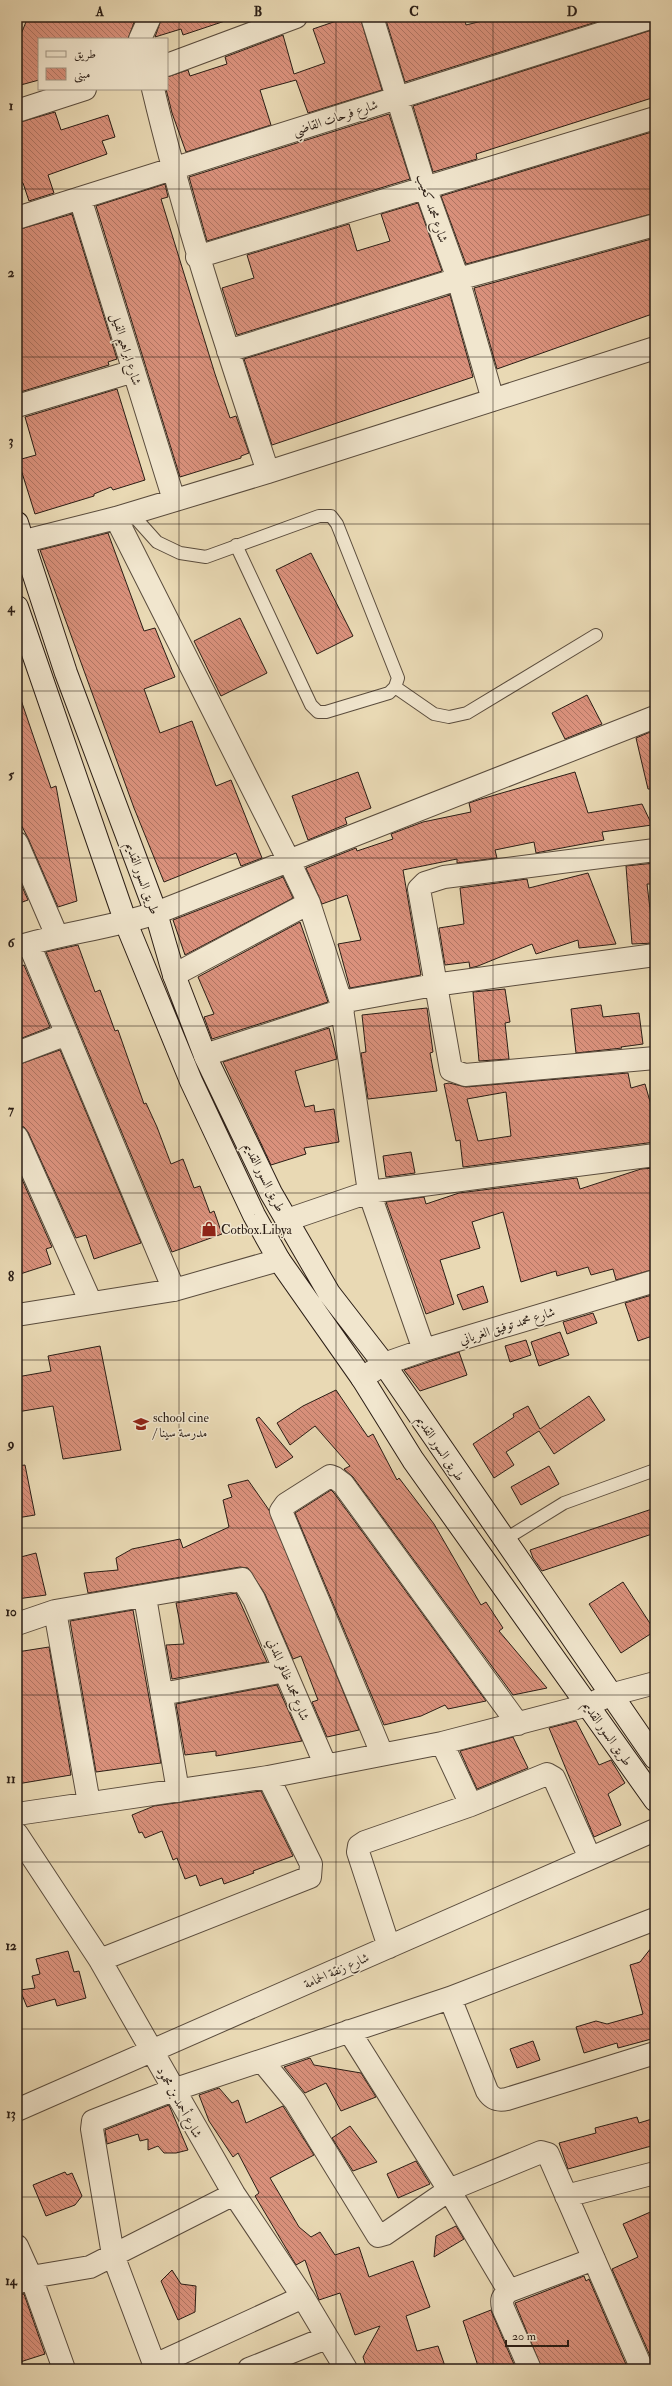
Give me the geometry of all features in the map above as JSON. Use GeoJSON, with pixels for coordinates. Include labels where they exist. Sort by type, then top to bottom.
{"type":"FeatureCollection","features":[{"type":"Feature","properties":{"kind":"street"},"geometry":{"type":"LineString","coordinates":[[140,38],[150,17]]}},
{"type":"Feature","properties":{"kind":"street"},"geometry":{"type":"LineString","coordinates":[[241,38],[250,17]]}},
{"type":"Feature","properties":{"kind":"street"},"geometry":{"type":"LineString","coordinates":[[168,65],[296,17]]}},
{"type":"Feature","properties":{"kind":"street","name":"شارع محمد كعيب"},"geometry":{"type":"LineString","coordinates":[[372,17],[425,187],[458,279],[493,400]]}},
{"type":"Feature","properties":{"kind":"street","name":"شارع فرحات القاضي"},"geometry":{"type":"LineString","coordinates":[[17,218],[397,98],[614,23],[653,17]]}},
{"type":"Feature","properties":{"kind":"street"},"geometry":{"type":"LineString","coordinates":[[17,111],[82,90]]}},
{"type":"Feature","properties":{"kind":"street"},"geometry":{"type":"LineString","coordinates":[[153,90],[172,168],[197,257],[268,472]]}},
{"type":"Feature","properties":{"kind":"street"},"geometry":{"type":"LineString","coordinates":[[197,257],[655,118]]}},
{"type":"Feature","properties":{"kind":"street","name":"شارع ابراهيم الفيل"},"geometry":{"type":"LineString","coordinates":[[80,198],[174,500]]}},
{"type":"Feature","properties":{"kind":"street"},"geometry":{"type":"LineString","coordinates":[[228,351],[458,279],[655,225]]}},
{"type":"Feature","properties":{"kind":"street"},"geometry":{"type":"LineString","coordinates":[[19,536],[124,516],[268,472],[655,348]]}},
{"type":"Feature","properties":{"kind":"street"},"geometry":{"type":"LineString","coordinates":[[17,406],[134,371]]}},
{"type":"Feature","properties":{"kind":"street"},"geometry":{"type":"LineString","coordinates":[[124,516],[309,903],[342,1006],[369,1192],[424,1350]]}},
{"type":"Feature","properties":{"kind":"street","name":"طريق السور القديم"},"geometry":{"type":"LineString","coordinates":[[19,536],[66,673],[156,913],[174,975],[205,1055],[271,1193],[329,1293],[384,1364],[610,1695],[655,1758]]}},
{"type":"Feature","properties":{"kind":"street","name":"طريق السور القديم"},"geometry":{"type":"LineString","coordinates":[[17,607],[126,923],[190,1081],[254,1215],[279,1260],[362,1378],[413,1460],[655,1800]]}},
{"type":"Feature","properties":{"kind":"street"},"geometry":{"type":"LineString","coordinates":[[174,1290],[67,1034],[23,945],[57,936],[126,923],[156,913],[655,717]]}},
{"type":"Feature","properties":{"kind":"street"},"geometry":{"type":"LineString","coordinates":[[17,844],[57,936]]}},
{"type":"Feature","properties":{"kind":"street"},"geometry":{"type":"LineString","coordinates":[[655,850],[444,877],[424,883],[419,888],[434,985],[451,1070],[458,1074],[465,1075],[655,1058]]}},
{"type":"Feature","properties":{"kind":"street"},"geometry":{"type":"LineString","coordinates":[[174,975],[309,903]]}},
{"type":"Feature","properties":{"kind":"street"},"geometry":{"type":"LineString","coordinates":[[205,1055],[342,1006],[434,985],[655,955]]}},
{"type":"Feature","properties":{"kind":"street"},"geometry":{"type":"LineString","coordinates":[[17,1053],[67,1034]]}},
{"type":"Feature","properties":{"kind":"street"},"geometry":{"type":"LineString","coordinates":[[17,1137],[91,1303]]}},
{"type":"Feature","properties":{"kind":"street"},"geometry":{"type":"LineString","coordinates":[[287,1220],[369,1192],[655,1155]]}},
{"type":"Feature","properties":{"kind":"street"},"geometry":{"type":"LineString","coordinates":[[17,1314],[174,1290],[279,1260]]}},
{"type":"Feature","properties":{"kind":"street","name":"شارع محمد توفيق الغرياني"},"geometry":{"type":"LineString","coordinates":[[362,1378],[384,1364],[424,1350],[655,1281]]}},
{"type":"Feature","properties":{"kind":"street"},"geometry":{"type":"LineString","coordinates":[[382,1754],[282,1511],[286,1504],[330,1476],[343,1484],[518,1724]]}},
{"type":"Feature","properties":{"kind":"street","name":"شارع محمد ظافر المدني"},"geometry":{"type":"LineString","coordinates":[[145,1597],[242,1579],[251,1595],[325,1764]]}},
{"type":"Feature","properties":{"kind":"street"},"geometry":{"type":"LineString","coordinates":[[17,1624],[55,1611],[145,1597],[178,1791]]}},
{"type":"Feature","properties":{"kind":"street"},"geometry":{"type":"LineString","coordinates":[[55,1611],[89,1803]]}},
{"type":"Feature","properties":{"kind":"street"},"geometry":{"type":"LineString","coordinates":[[162,1694],[285,1671]]}},
{"type":"Feature","properties":{"kind":"street"},"geometry":{"type":"LineString","coordinates":[[17,1814],[268,1777],[325,1764],[442,1743],[588,1705],[610,1695],[655,1683]]}},
{"type":"Feature","properties":{"kind":"street"},"geometry":{"type":"LineString","coordinates":[[442,1743],[471,1805]]}},
{"type":"Feature","properties":{"kind":"street"},"geometry":{"type":"LineString","coordinates":[[389,1947],[358,1852],[359,1846],[471,1805],[547,1774],[554,1778],[590,1858]]}},
{"type":"Feature","properties":{"kind":"street"},"geometry":{"type":"LineString","coordinates":[[100,1960],[310,1878],[311,1864],[268,1777]]}},
{"type":"Feature","properties":{"kind":"street","name":"شارع زنقة الحمامة"},"geometry":{"type":"LineString","coordinates":[[17,2110],[655,1830]]}},
{"type":"Feature","properties":{"kind":"street","name":"شارع أحمد بن محمود"},"geometry":{"type":"LineString","coordinates":[[17,1834],[100,1960],[173,2090],[234,2194],[303,2297],[326,2338],[346,2369]]}},
{"type":"Feature","properties":{"kind":"street"},"geometry":{"type":"LineString","coordinates":[[303,2297],[156,2367],[113,2255],[92,2124],[97,2118],[173,2090],[450,1998],[655,1920]]}},
{"type":"Feature","properties":{"kind":"street"},"geometry":{"type":"LineString","coordinates":[[450,1998],[487,2091],[490,2097],[495,2099],[507,2099],[655,2052]]}},
{"type":"Feature","properties":{"kind":"street"},"geometry":{"type":"LineString","coordinates":[[349,2031],[449,2190],[509,2291]]}},
{"type":"Feature","properties":{"kind":"street"},"geometry":{"type":"LineString","coordinates":[[262,2061],[295,2101],[375,2234],[381,2236],[449,2190],[544,2152],[548,2154],[642,2369]]}},
{"type":"Feature","properties":{"kind":"street"},"geometry":{"type":"LineString","coordinates":[[566,2196],[655,2173]]}},
{"type":"Feature","properties":{"kind":"street"},"geometry":{"type":"LineString","coordinates":[[24,2280],[90,2267],[234,2194]]}},
{"type":"Feature","properties":{"kind":"street"},"geometry":{"type":"LineString","coordinates":[[17,2246],[24,2280],[64,2369]]}},
{"type":"Feature","properties":{"kind":"street"},"geometry":{"type":"LineString","coordinates":[[530,2369],[503,2308],[501,2300],[509,2291],[594,2260]]}},
{"type":"Feature","properties":{"kind":"street"},"geometry":{"type":"LineString","coordinates":[[249,2369],[326,2338]]}},
{"type":"Feature","properties":{"kind":"lane"},"geometry":{"type":"LineString","coordinates":[[124,516],[157,542],[180,553],[206,557],[236,545],[319,516],[330,516],[337,524],[398,678],[395,687],[389,693],[326,712],[318,712],[311,705],[236,545]]}},
{"type":"Feature","properties":{"kind":"lane"},"geometry":{"type":"LineString","coordinates":[[395,687],[434,714],[449,717],[467,713],[596,635]]}},
{"type":"Feature","properties":{"kind":"lane"},"geometry":{"type":"LineString","coordinates":[[504,1540],[564,1503],[655,1470]]}},
{"type":"Feature","properties":{"kind":"building"},"geometry":{"type":"Polygon","coordinates":[[[28,17],[136,17],[128,38],[38,38],[38,80],[17,86],[17,44],[28,17]]]}},
{"type":"Feature","properties":{"kind":"building"},"geometry":{"type":"Polygon","coordinates":[[[162,17],[228,17],[228,20],[183,35],[181,29],[155,37],[162,17]]]}},
{"type":"Feature","properties":{"kind":"building"},"geometry":{"type":"Polygon","coordinates":[[[348,17],[360,17],[382,90],[308,113],[296,80],[260,90],[271,125],[186,152],[172,113],[166,90],[168,90],[168,77],[188,70],[190,76],[227,64],[225,57],[283,35],[294,74],[325,63],[313,29],[348,17]]]}},
{"type":"Feature","properties":{"kind":"building"},"geometry":{"type":"Polygon","coordinates":[[[385,17],[464,17],[466,25],[498,17],[612,17],[405,82],[385,17]]]}},
{"type":"Feature","properties":{"kind":"building"},"geometry":{"type":"Polygon","coordinates":[[[655,29],[655,97],[476,154],[477,159],[433,172],[413,106],[655,29]]]}},
{"type":"Feature","properties":{"kind":"building"},"geometry":{"type":"Polygon","coordinates":[[[55,112],[61,130],[108,115],[115,137],[102,141],[107,154],[48,175],[54,193],[29,201],[23,183],[17,180],[17,123],[55,112]]]}},
{"type":"Feature","properties":{"kind":"building"},"geometry":{"type":"Polygon","coordinates":[[[389,114],[410,179],[207,241],[189,177],[389,114]]]}},
{"type":"Feature","properties":{"kind":"building"},"geometry":{"type":"Polygon","coordinates":[[[655,131],[655,213],[466,264],[441,196],[655,131]]]}},
{"type":"Feature","properties":{"kind":"building"},"geometry":{"type":"Polygon","coordinates":[[[165,184],[168,197],[161,199],[215,374],[230,418],[236,416],[249,453],[241,456],[241,458],[180,477],[96,206],[165,184]]]}},
{"type":"Feature","properties":{"kind":"building"},"geometry":{"type":"Polygon","coordinates":[[[418,203],[442,271],[237,335],[222,288],[254,278],[247,255],[349,224],[357,251],[390,241],[381,214],[418,203]]]}},
{"type":"Feature","properties":{"kind":"building"},"geometry":{"type":"Polygon","coordinates":[[[72,214],[117,359],[108,362],[109,365],[17,393],[17,230],[72,214]]]}},
{"type":"Feature","properties":{"kind":"building"},"geometry":{"type":"Polygon","coordinates":[[[655,238],[655,313],[497,369],[474,288],[655,238]]]}},
{"type":"Feature","properties":{"kind":"building"},"geometry":{"type":"Polygon","coordinates":[[[450,295],[473,377],[272,445],[244,359],[450,295]]]}},
{"type":"Feature","properties":{"kind":"building"},"geometry":{"type":"Polygon","coordinates":[[[117,389],[145,480],[113,490],[111,487],[94,494],[94,496],[35,514],[18,460],[36,455],[25,417],[117,389]]]}},
{"type":"Feature","properties":{"kind":"building"},"geometry":{"type":"Polygon","coordinates":[[[108,533],[144,631],[155,628],[175,677],[144,689],[160,733],[192,721],[216,786],[231,780],[262,858],[241,866],[236,853],[164,882],[134,808],[40,550],[108,533]]]}},
{"type":"Feature","properties":{"kind":"building"},"geometry":{"type":"Polygon","coordinates":[[[311,553],[353,636],[317,654],[276,570],[311,553]]]}},
{"type":"Feature","properties":{"kind":"building"},"geometry":{"type":"Polygon","coordinates":[[[240,618],[267,673],[221,696],[194,641],[240,618]]]}},
{"type":"Feature","properties":{"kind":"building"},"geometry":{"type":"Polygon","coordinates":[[[587,695],[602,724],[565,739],[552,713],[587,695]]]}},
{"type":"Feature","properties":{"kind":"building"},"geometry":{"type":"Polygon","coordinates":[[[20,697],[51,788],[56,786],[77,901],[58,907],[28,838],[17,817],[17,698],[20,697]]]}},
{"type":"Feature","properties":{"kind":"building"},"geometry":{"type":"Polygon","coordinates":[[[655,730],[655,789],[648,789],[636,738],[655,730]]]}},
{"type":"Feature","properties":{"kind":"building"},"geometry":{"type":"Polygon","coordinates":[[[358,772],[371,808],[345,818],[347,824],[308,840],[292,796],[358,772]]]}},
{"type":"Feature","properties":{"kind":"building"},"geometry":{"type":"Polygon","coordinates":[[[575,772],[588,813],[642,804],[652,825],[602,832],[604,840],[536,853],[534,842],[495,850],[497,858],[457,863],[457,859],[403,870],[421,975],[350,988],[338,944],[361,940],[347,895],[322,904],[306,868],[356,848],[357,851],[393,839],[391,834],[423,822],[471,812],[469,803],[575,772]]]}},
{"type":"Feature","properties":{"kind":"building"},"geometry":{"type":"Polygon","coordinates":[[[655,863],[655,884],[647,884],[651,917],[655,917],[655,943],[632,944],[626,866],[655,863]]]}},
{"type":"Feature","properties":{"kind":"building"},"geometry":{"type":"Polygon","coordinates":[[[588,873],[616,944],[579,948],[578,940],[536,954],[532,944],[470,968],[469,962],[445,965],[439,928],[464,924],[460,888],[527,879],[529,888],[588,873]]]}},
{"type":"Feature","properties":{"kind":"building"},"geometry":{"type":"Polygon","coordinates":[[[17,875],[28,900],[17,904],[17,875]]]}},
{"type":"Feature","properties":{"kind":"building"},"geometry":{"type":"Polygon","coordinates":[[[283,877],[293,898],[185,955],[173,920],[283,877]]]}},
{"type":"Feature","properties":{"kind":"building"},"geometry":{"type":"Polygon","coordinates":[[[300,922],[328,1002],[212,1039],[204,1017],[214,1014],[198,977],[300,922]]]}},
{"type":"Feature","properties":{"kind":"building"},"geometry":{"type":"Polygon","coordinates":[[[78,945],[95,992],[100,990],[115,1031],[118,1030],[144,1104],[146,1103],[157,1127],[171,1164],[183,1159],[194,1188],[200,1186],[210,1213],[214,1211],[222,1234],[172,1252],[46,952],[78,945]]]}},
{"type":"Feature","properties":{"kind":"building"},"geometry":{"type":"Polygon","coordinates":[[[24,965],[50,1027],[17,1040],[17,968],[24,965]]]}},
{"type":"Feature","properties":{"kind":"building"},"geometry":{"type":"Polygon","coordinates":[[[505,989],[510,1022],[505,1023],[509,1059],[479,1061],[473,992],[505,989]]]}},
{"type":"Feature","properties":{"kind":"building"},"geometry":{"type":"Polygon","coordinates":[[[601,1005],[603,1017],[639,1013],[643,1044],[576,1053],[571,1009],[601,1005]]]}},
{"type":"Feature","properties":{"kind":"building"},"geometry":{"type":"Polygon","coordinates":[[[427,1008],[433,1052],[430,1053],[437,1091],[368,1099],[361,1053],[366,1052],[362,1015],[427,1008]]]}},
{"type":"Feature","properties":{"kind":"building"},"geometry":{"type":"Polygon","coordinates":[[[329,1028],[337,1059],[295,1071],[305,1107],[314,1105],[315,1112],[334,1109],[339,1142],[304,1148],[306,1154],[271,1165],[223,1062],[329,1028]]]}},
{"type":"Feature","properties":{"kind":"building"},"geometry":{"type":"Polygon","coordinates":[[[60,1050],[141,1243],[94,1259],[86,1235],[76,1238],[28,1132],[24,1127],[17,1125],[17,1065],[60,1050]]]}},
{"type":"Feature","properties":{"kind":"building"},"geometry":{"type":"Polygon","coordinates":[[[628,1073],[631,1088],[645,1084],[655,1119],[655,1142],[463,1167],[460,1140],[456,1141],[444,1084],[449,1083],[466,1087],[628,1073]],[[506,1092],[467,1099],[478,1141],[511,1136],[506,1092]]]}},
{"type":"Feature","properties":{"kind":"building"},"geometry":{"type":"Polygon","coordinates":[[[411,1152],[415,1173],[386,1177],[383,1156],[411,1152]]]}},
{"type":"Feature","properties":{"kind":"building"},"geometry":{"type":"Polygon","coordinates":[[[17,1168],[52,1247],[46,1249],[51,1264],[17,1275],[17,1168]]]}},
{"type":"Feature","properties":{"kind":"building"},"geometry":{"type":"Polygon","coordinates":[[[655,1168],[655,1269],[616,1280],[613,1269],[591,1275],[588,1267],[557,1276],[556,1271],[521,1282],[503,1212],[472,1222],[480,1248],[440,1260],[454,1304],[426,1314],[386,1202],[424,1197],[426,1204],[459,1193],[577,1178],[580,1189],[641,1169],[655,1168]]]}},
{"type":"Feature","properties":{"kind":"building"},"geometry":{"type":"Polygon","coordinates":[[[483,1286],[488,1302],[463,1310],[457,1295],[483,1286]]]}},
{"type":"Feature","properties":{"kind":"building"},"geometry":{"type":"Polygon","coordinates":[[[655,1294],[655,1335],[638,1341],[625,1303],[655,1294]]]}},
{"type":"Feature","properties":{"kind":"building"},"geometry":{"type":"Polygon","coordinates":[[[593,1313],[597,1323],[567,1334],[563,1322],[593,1313]]]}},
{"type":"Feature","properties":{"kind":"building"},"geometry":{"type":"Polygon","coordinates":[[[560,1332],[569,1355],[539,1366],[531,1342],[560,1332]]]}},
{"type":"Feature","properties":{"kind":"building"},"geometry":{"type":"Polygon","coordinates":[[[526,1340],[531,1355],[510,1362],[505,1346],[526,1340]]]}},
{"type":"Feature","properties":{"kind":"building"},"geometry":{"type":"Polygon","coordinates":[[[100,1346],[121,1450],[63,1459],[53,1406],[17,1412],[17,1377],[51,1371],[48,1356],[100,1346]]]}},
{"type":"Feature","properties":{"kind":"building"},"geometry":{"type":"Polygon","coordinates":[[[459,1352],[467,1375],[420,1391],[404,1370],[459,1352]]]}},
{"type":"Feature","properties":{"kind":"building"},"geometry":{"type":"Polygon","coordinates":[[[336,1390],[368,1437],[373,1434],[397,1480],[399,1478],[434,1524],[481,1605],[486,1602],[503,1628],[499,1631],[547,1688],[513,1695],[353,1477],[344,1469],[350,1466],[315,1426],[290,1445],[277,1423],[303,1406],[336,1390]]]}},
{"type":"Feature","properties":{"kind":"building"},"geometry":{"type":"Polygon","coordinates":[[[589,1396],[605,1420],[554,1454],[539,1431],[506,1452],[514,1465],[494,1478],[473,1444],[514,1417],[513,1414],[528,1406],[540,1429],[589,1396]]]}},
{"type":"Feature","properties":{"kind":"building"},"geometry":{"type":"Polygon","coordinates":[[[259,1417],[293,1457],[276,1468],[256,1419],[259,1417]]]}},
{"type":"Feature","properties":{"kind":"building"},"geometry":{"type":"Polygon","coordinates":[[[25,1465],[35,1515],[17,1518],[17,1466],[25,1465]]]}},
{"type":"Feature","properties":{"kind":"building"},"geometry":{"type":"Polygon","coordinates":[[[549,1466],[559,1484],[521,1505],[511,1487],[549,1466]]]}},
{"type":"Feature","properties":{"kind":"building"},"geometry":{"type":"Polygon","coordinates":[[[248,1480],[269,1510],[359,1730],[327,1737],[312,1702],[318,1700],[301,1656],[293,1659],[265,1594],[248,1568],[240,1567],[88,1593],[84,1573],[118,1570],[116,1558],[132,1549],[180,1539],[183,1548],[229,1527],[223,1500],[232,1497],[228,1485],[248,1480]]]}},
{"type":"Feature","properties":{"kind":"building"},"geometry":{"type":"Polygon","coordinates":[[[331,1490],[486,1701],[448,1709],[445,1705],[421,1716],[384,1725],[295,1513],[331,1490]]]}},
{"type":"Feature","properties":{"kind":"building"},"geometry":{"type":"Polygon","coordinates":[[[655,1508],[655,1533],[542,1571],[533,1558],[530,1550],[655,1508]]]}},
{"type":"Feature","properties":{"kind":"building"},"geometry":{"type":"Polygon","coordinates":[[[36,1553],[46,1595],[17,1599],[17,1558],[36,1553]]]}},
{"type":"Feature","properties":{"kind":"building"},"geometry":{"type":"Polygon","coordinates":[[[623,1582],[655,1631],[621,1653],[589,1604],[623,1582]]]}},
{"type":"Feature","properties":{"kind":"building"},"geometry":{"type":"Polygon","coordinates":[[[236,1593],[267,1662],[172,1679],[166,1645],[184,1644],[176,1603],[236,1593]]]}},
{"type":"Feature","properties":{"kind":"building"},"geometry":{"type":"Polygon","coordinates":[[[133,1610],[161,1763],[96,1772],[70,1621],[133,1610]]]}},
{"type":"Feature","properties":{"kind":"building"},"geometry":{"type":"Polygon","coordinates":[[[49,1647],[71,1775],[17,1784],[17,1652],[49,1647]]]}},
{"type":"Feature","properties":{"kind":"building"},"geometry":{"type":"Polygon","coordinates":[[[277,1685],[302,1741],[216,1756],[216,1751],[185,1755],[176,1704],[277,1685]]]}},
{"type":"Feature","properties":{"kind":"building"},"geometry":{"type":"Polygon","coordinates":[[[576,1721],[599,1765],[611,1760],[625,1783],[608,1794],[621,1825],[594,1837],[549,1728],[576,1721]]]}},
{"type":"Feature","properties":{"kind":"building"},"geometry":{"type":"Polygon","coordinates":[[[513,1737],[528,1768],[477,1789],[460,1751],[513,1737]]]}},
{"type":"Feature","properties":{"kind":"building"},"geometry":{"type":"Polygon","coordinates":[[[261,1791],[293,1856],[224,1884],[222,1878],[200,1886],[196,1875],[185,1879],[177,1858],[173,1860],[162,1831],[145,1838],[142,1832],[139,1833],[132,1815],[154,1806],[261,1791]]]}},
{"type":"Feature","properties":{"kind":"building"},"geometry":{"type":"Polygon","coordinates":[[[655,1943],[655,2038],[618,2048],[617,2043],[584,2053],[576,2027],[596,2021],[607,2024],[643,2014],[630,1965],[640,1962],[655,1943]]]}},
{"type":"Feature","properties":{"kind":"building"},"geometry":{"type":"Polygon","coordinates":[[[68,1951],[74,1972],[79,1971],[86,1998],[57,2006],[55,1999],[27,2007],[20,1990],[35,1988],[32,1976],[40,1974],[36,1959],[68,1951]]]}},
{"type":"Feature","properties":{"kind":"building"},"geometry":{"type":"Polygon","coordinates":[[[533,2041],[540,2060],[517,2068],[510,2049],[533,2041]]]}},
{"type":"Feature","properties":{"kind":"building"},"geometry":{"type":"Polygon","coordinates":[[[310,2058],[314,2065],[361,2073],[376,2097],[341,2111],[326,2083],[305,2093],[284,2067],[310,2058]]]}},
{"type":"Feature","properties":{"kind":"building"},"geometry":{"type":"Polygon","coordinates":[[[219,2088],[232,2103],[238,2100],[246,2123],[283,2106],[314,2155],[270,2178],[299,2227],[311,2237],[320,2232],[335,2255],[359,2247],[369,2277],[413,2261],[430,2307],[406,2316],[417,2351],[438,2346],[446,2369],[367,2369],[363,2357],[380,2326],[355,2335],[340,2293],[319,2300],[305,2260],[296,2265],[255,2196],[259,2193],[238,2153],[233,2157],[209,2121],[199,2095],[219,2088]]]}},
{"type":"Feature","properties":{"kind":"building"},"geometry":{"type":"Polygon","coordinates":[[[169,2105],[188,2150],[176,2153],[164,2153],[158,2146],[148,2150],[148,2139],[140,2141],[138,2134],[107,2144],[105,2130],[169,2105]]]}},
{"type":"Feature","properties":{"kind":"building"},"geometry":{"type":"Polygon","coordinates":[[[637,2117],[639,2123],[655,2118],[655,2145],[568,2169],[559,2143],[596,2133],[595,2128],[637,2117]]]}},
{"type":"Feature","properties":{"kind":"building"},"geometry":{"type":"Polygon","coordinates":[[[350,2126],[377,2162],[353,2171],[332,2138],[350,2126]]]}},
{"type":"Feature","properties":{"kind":"building"},"geometry":{"type":"Polygon","coordinates":[[[416,2161],[430,2184],[398,2198],[387,2174],[416,2161]]]}},
{"type":"Feature","properties":{"kind":"building"},"geometry":{"type":"Polygon","coordinates":[[[65,2172],[67,2175],[72,2173],[82,2196],[75,2205],[46,2216],[33,2185],[65,2172]]]}},
{"type":"Feature","properties":{"kind":"building"},"geometry":{"type":"Polygon","coordinates":[[[655,2210],[655,2356],[651,2358],[612,2269],[638,2257],[623,2224],[655,2210]]]}},
{"type":"Feature","properties":{"kind":"building"},"geometry":{"type":"Polygon","coordinates":[[[456,2226],[464,2239],[434,2257],[436,2236],[456,2226]]]}},
{"type":"Feature","properties":{"kind":"building"},"geometry":{"type":"Polygon","coordinates":[[[172,2270],[181,2284],[196,2286],[195,2312],[178,2320],[161,2281],[172,2270]]]}},
{"type":"Feature","properties":{"kind":"building"},"geometry":{"type":"Polygon","coordinates":[[[584,2276],[586,2281],[589,2279],[628,2369],[542,2369],[515,2303],[584,2276]]]}},
{"type":"Feature","properties":{"kind":"building"},"geometry":{"type":"Polygon","coordinates":[[[24,2294],[45,2354],[17,2363],[17,2295],[24,2294]]]}},
{"type":"Feature","properties":{"kind":"building"},"geometry":{"type":"Polygon","coordinates":[[[491,2310],[516,2369],[479,2369],[463,2321],[491,2310]]]}},
{"type":"Feature","properties":{"kind":"place","name":"Cotbox.Libya"},"geometry":{"type":"Point","coordinates":[209,1229]}},
{"type":"Feature","properties":{"kind":"place","name":"school cine / مدرسة سينا"},"geometry":{"type":"Point","coordinates":[141,1424]}}]}
